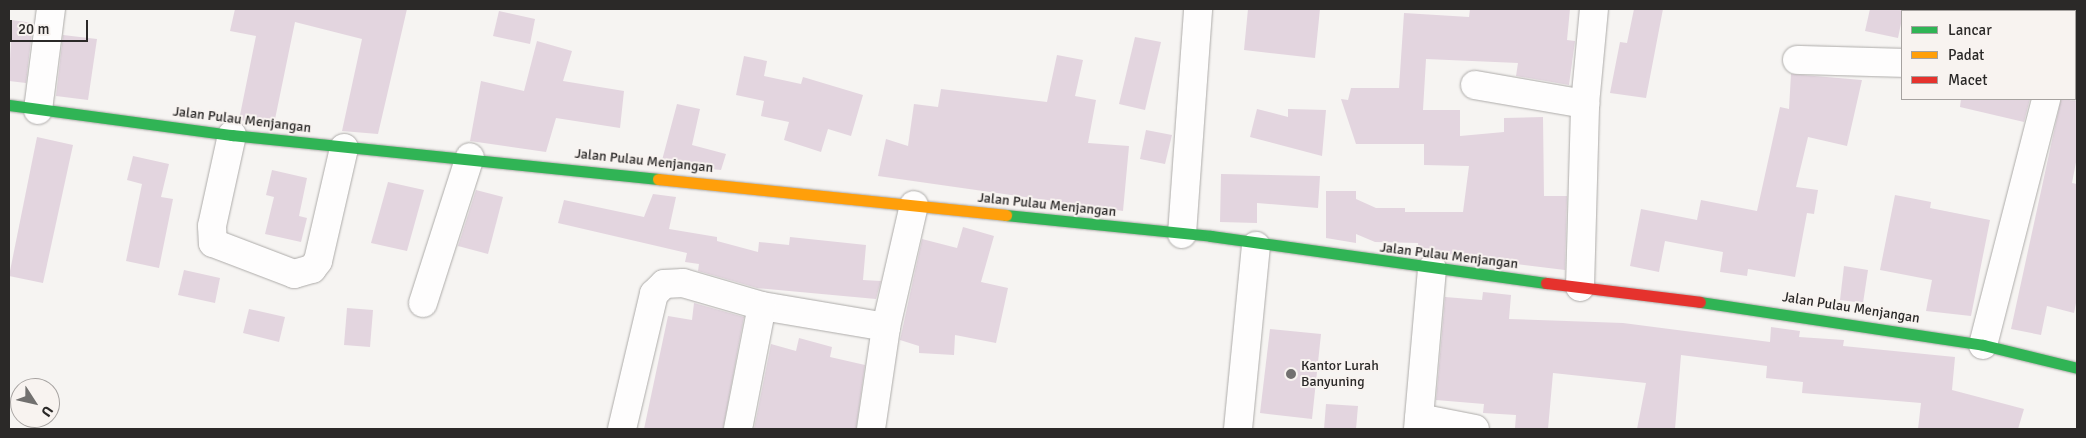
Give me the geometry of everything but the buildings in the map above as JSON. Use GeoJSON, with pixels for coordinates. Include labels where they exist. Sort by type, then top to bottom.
{"type":"FeatureCollection","features":[{"type":"Feature","properties":{"kind":"street"},"geometry":{"type":"LineString","coordinates":[[38,110],[51,9]]}},
{"type":"Feature","properties":{"kind":"street"},"geometry":{"type":"LineString","coordinates":[[1182,234],[1198,9]]}},
{"type":"Feature","properties":{"kind":"street"},"geometry":{"type":"LineString","coordinates":[[1580,287],[1585,104],[1594,9]]}},
{"type":"Feature","properties":{"kind":"street"},"geometry":{"type":"LineString","coordinates":[[1797,60],[1901,63]]}},
{"type":"Feature","properties":{"kind":"street"},"geometry":{"type":"LineString","coordinates":[[1475,85],[1585,104]]}},
{"type":"Feature","properties":{"kind":"street"},"geometry":{"type":"LineString","coordinates":[[1983,345],[2046,100]]}},
{"type":"Feature","properties":{"kind":"street","name":"Jalan Pulau Menjangan"},"geometry":{"type":"LineString","coordinates":[[9,105],[344,148],[470,157],[1182,234],[1256,246],[1432,269],[1760,308],[1983,345],[2077,368]]}},
{"type":"Feature","properties":{"kind":"street"},"geometry":{"type":"LineString","coordinates":[[232,135],[212,226],[213,243],[294,274],[312,269],[318,261],[344,148]]}},
{"type":"Feature","properties":{"kind":"street"},"geometry":{"type":"LineString","coordinates":[[423,303],[470,157]]}},
{"type":"Feature","properties":{"kind":"street"},"geometry":{"type":"LineString","coordinates":[[870,429],[886,327],[914,205]]}},
{"type":"Feature","properties":{"kind":"street"},"geometry":{"type":"LineString","coordinates":[[1238,429],[1256,246]]}},
{"type":"Feature","properties":{"kind":"street"},"geometry":{"type":"LineString","coordinates":[[1432,269],[1419,424],[1475,429]]}},
{"type":"Feature","properties":{"kind":"street"},"geometry":{"type":"LineString","coordinates":[[622,429],[658,288],[683,283],[762,306],[886,327]]}},
{"type":"Feature","properties":{"kind":"street"},"geometry":{"type":"LineString","coordinates":[[738,429],[762,306]]}},
{"type":"Feature","properties":{"kind":"traffic: fast"},"geometry":{"type":"LineString","coordinates":[[9,105],[232,135],[658,179]]}},
{"type":"Feature","properties":{"kind":"traffic: fast"},"geometry":{"type":"LineString","coordinates":[[1006,215],[1211,236],[1546,283]]}},
{"type":"Feature","properties":{"kind":"traffic: fast"},"geometry":{"type":"LineString","coordinates":[[1700,302],[1983,345],[2077,368]]}},
{"type":"Feature","properties":{"kind":"traffic: slow"},"geometry":{"type":"LineString","coordinates":[[658,179],[1006,215]]}},
{"type":"Feature","properties":{"kind":"traffic: jam"},"geometry":{"type":"LineString","coordinates":[[1546,283],[1700,302]]}},
{"type":"Feature","properties":{"kind":"place","name":"Kantor Lurah Banyuning"},"geometry":{"type":"Point","coordinates":[1291,374]}}]}
